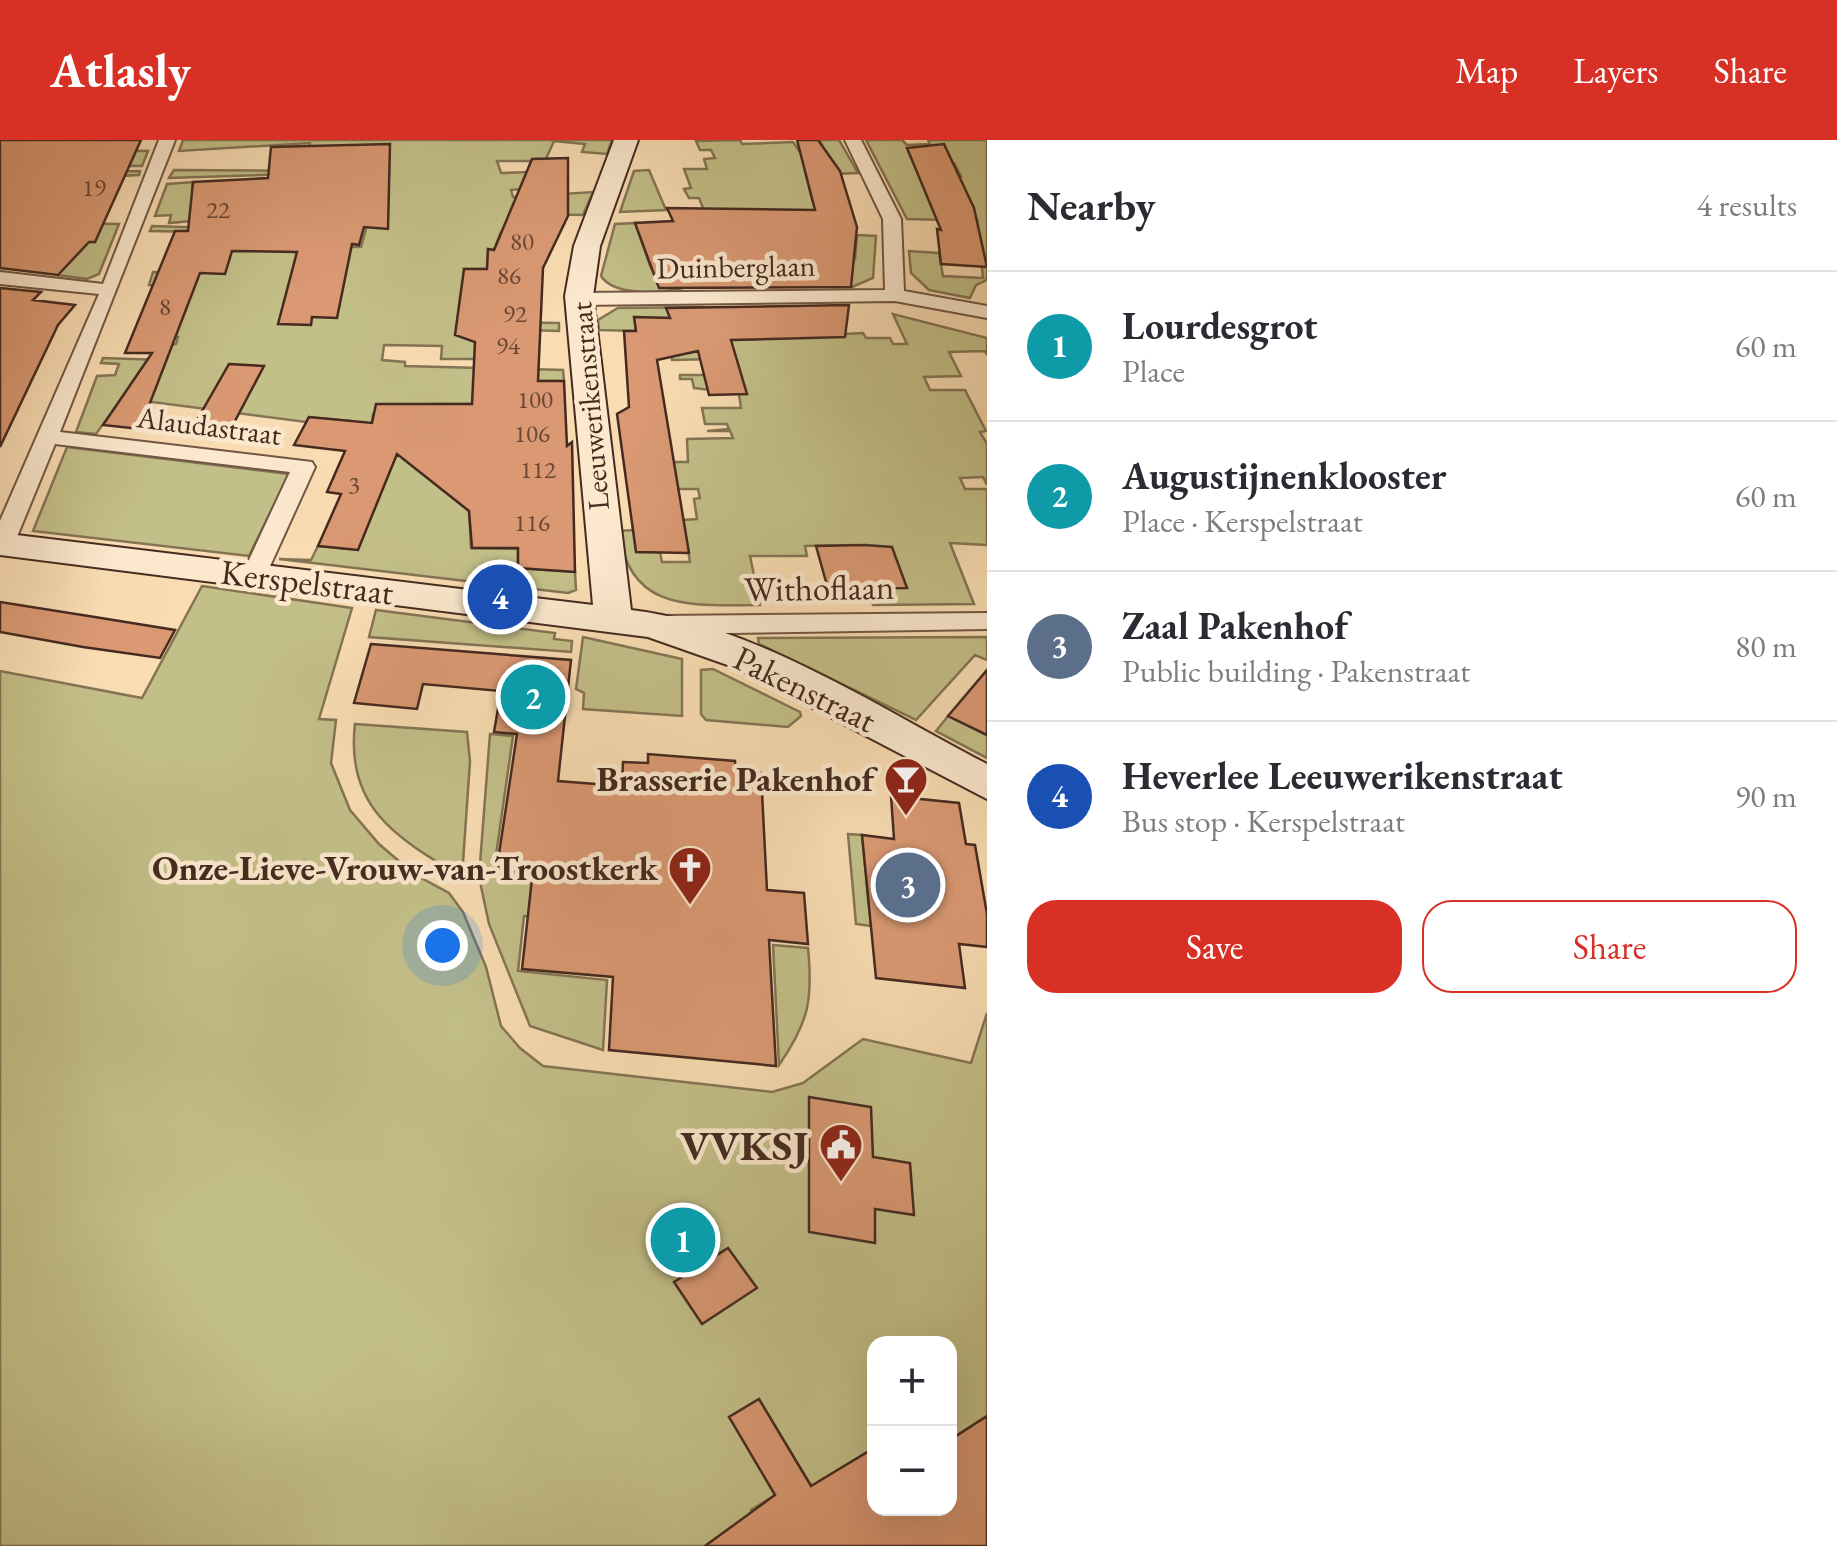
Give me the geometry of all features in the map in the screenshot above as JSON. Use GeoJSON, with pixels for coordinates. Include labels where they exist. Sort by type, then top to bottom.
{"type":"FeatureCollection","features":[{"type":"Feature","properties":{"kind":"street"},"geometry":{"type":"LineString","coordinates":[[1,544],[110,290],[167,140]]}},
{"type":"Feature","properties":{"kind":"street","name":"Leeuwerikenstraat"},"geometry":{"type":"LineString","coordinates":[[626,140],[587,246],[579,299],[632,622]]}},
{"type":"Feature","properties":{"kind":"street"},"geometry":{"type":"LineString","coordinates":[[853,140],[892,220],[895,294]]}},
{"type":"Feature","properties":{"kind":"street"},"geometry":{"type":"LineString","coordinates":[[0,278],[110,290]]}},
{"type":"Feature","properties":{"kind":"street","name":"Duinberglaan"},"geometry":{"type":"LineString","coordinates":[[579,299],[895,294],[987,312]]}},
{"type":"Feature","properties":{"kind":"street","name":"Alaudastraat"},"geometry":{"type":"LineString","coordinates":[[47,437],[304,467],[254,575]]}},
{"type":"Feature","properties":{"kind":"street","name":"Kerspelstraat"},"geometry":{"type":"LineString","coordinates":[[1,544],[632,622]]}},
{"type":"Feature","properties":{"kind":"street","name":"Withoflaan"},"geometry":{"type":"LineString","coordinates":[[632,622],[987,622]]}},
{"type":"Feature","properties":{"kind":"street","name":"Pakenstraat"},"geometry":{"type":"LineString","coordinates":[[632,622],[750,658],[987,783]]}},
{"type":"Feature","properties":{"kind":"shaded area"},"geometry":{"type":"Polygon","coordinates":[[[0,140],[16,144],[100,140],[102,150],[148,151],[142,166],[117,166],[117,158],[91,158],[88,172],[140,171],[139,175],[61,179],[72,180],[65,199],[75,199],[73,208],[80,209],[78,213],[51,216],[48,223],[119,224],[99,274],[87,279],[57,275],[89,242],[95,242],[101,227],[83,227],[71,245],[60,244],[56,248],[6,241],[12,234],[0,233],[0,217],[8,217],[12,210],[0,209],[0,140]]]}},
{"type":"Feature","properties":{"kind":"shaded area"},"geometry":{"type":"Polygon","coordinates":[[[183,140],[612,140],[607,154],[582,152],[585,144],[554,141],[545,161],[497,161],[501,173],[530,172],[537,188],[511,190],[513,197],[593,192],[583,215],[526,214],[513,233],[501,232],[494,250],[488,250],[487,269],[464,269],[488,322],[559,323],[559,331],[492,329],[474,359],[441,359],[442,346],[384,345],[382,360],[405,362],[405,366],[563,370],[564,381],[514,381],[505,404],[432,404],[431,415],[373,414],[370,438],[350,421],[309,417],[306,422],[122,398],[96,434],[76,432],[97,376],[115,375],[119,364],[101,363],[103,358],[163,360],[170,345],[176,344],[178,337],[160,336],[194,286],[149,285],[153,272],[224,273],[202,232],[150,231],[152,226],[280,230],[294,252],[311,253],[314,246],[361,247],[382,171],[169,178],[174,170],[307,171],[310,143],[179,151],[183,140]]]}},
{"type":"Feature","properties":{"kind":"shaded area"},"geometry":{"type":"Polygon","coordinates":[[[740,140],[742,144],[793,142],[812,169],[822,145],[819,140],[839,140],[858,173],[806,175],[812,199],[844,258],[855,259],[857,235],[876,236],[873,278],[852,287],[833,287],[708,220],[699,198],[689,198],[684,189],[691,188],[684,169],[707,169],[704,159],[715,158],[711,150],[700,150],[696,141],[740,140]]]}},
{"type":"Feature","properties":{"kind":"shaded area"},"geometry":{"type":"Polygon","coordinates":[[[866,140],[902,140],[907,145],[930,144],[928,140],[987,140],[987,280],[976,285],[970,298],[929,290],[911,273],[909,251],[939,253],[943,276],[983,278],[977,219],[971,217],[950,176],[961,176],[954,163],[950,163],[944,220],[907,219],[866,140]]]}},
{"type":"Feature","properties":{"kind":"shaded area"},"geometry":{"type":"Polygon","coordinates":[[[649,170],[666,210],[620,212],[634,171],[649,170]]]}},
{"type":"Feature","properties":{"kind":"shaded area"},"geometry":{"type":"Polygon","coordinates":[[[193,182],[192,189],[196,189],[191,221],[169,223],[171,215],[155,216],[167,184],[193,182]]]}},
{"type":"Feature","properties":{"kind":"shaded area"},"geometry":{"type":"Polygon","coordinates":[[[635,223],[651,268],[693,267],[689,286],[668,291],[629,291],[617,288],[601,276],[615,224],[635,223]]]}},
{"type":"Feature","properties":{"kind":"shaded area"},"geometry":{"type":"Polygon","coordinates":[[[703,307],[706,333],[735,340],[863,333],[866,338],[890,338],[893,344],[907,344],[893,314],[987,338],[987,355],[985,351],[949,352],[961,376],[924,377],[930,390],[965,390],[986,431],[980,432],[987,444],[987,485],[983,477],[960,478],[965,489],[987,489],[987,545],[950,543],[974,604],[873,605],[868,589],[906,587],[853,545],[805,546],[807,556],[750,556],[760,605],[712,605],[669,599],[636,578],[625,558],[619,531],[634,530],[637,552],[660,552],[662,562],[690,562],[683,520],[697,519],[694,499],[700,498],[698,489],[667,489],[664,462],[688,462],[687,439],[733,438],[730,431],[707,431],[729,429],[727,424],[705,424],[702,408],[741,408],[739,394],[747,394],[694,388],[692,379],[680,379],[680,375],[716,375],[716,359],[672,360],[668,318],[635,317],[636,331],[599,330],[598,320],[618,308],[703,307]]]}},
{"type":"Feature","properties":{"kind":"shaded area"},"geometry":{"type":"Polygon","coordinates":[[[67,447],[289,474],[249,556],[33,531],[67,447]]]}},
{"type":"Feature","properties":{"kind":"shaded area"},"geometry":{"type":"Polygon","coordinates":[[[383,451],[444,451],[429,479],[469,511],[471,548],[518,549],[518,568],[575,572],[576,590],[568,593],[279,559],[311,560],[318,546],[358,550],[383,451]]]}},
{"type":"Feature","properties":{"kind":"shaded area"},"geometry":{"type":"Polygon","coordinates":[[[202,586],[352,608],[319,719],[336,720],[331,763],[350,810],[379,844],[414,874],[449,893],[463,912],[486,967],[501,1026],[543,1066],[772,1092],[803,1083],[863,1039],[971,1063],[987,1013],[987,1416],[957,1435],[957,1336],[867,1336],[867,1452],[830,1475],[848,1546],[759,1400],[775,1495],[751,1510],[763,1531],[740,1522],[705,1546],[0,1546],[0,671],[142,698],[202,586]]]}},
{"type":"Feature","properties":{"kind":"shaded area"},"geometry":{"type":"Polygon","coordinates":[[[376,610],[555,633],[554,639],[572,641],[571,652],[369,637],[376,610]]]}},
{"type":"Feature","properties":{"kind":"shaded area"},"geometry":{"type":"Polygon","coordinates":[[[583,637],[682,659],[682,716],[583,709],[584,693],[576,689],[583,637]]]}},
{"type":"Feature","properties":{"kind":"shaded area"},"geometry":{"type":"Polygon","coordinates":[[[987,637],[987,660],[975,655],[916,720],[759,644],[758,638],[987,637]]]}},
{"type":"Feature","properties":{"kind":"shaded area"},"geometry":{"type":"Polygon","coordinates":[[[713,669],[800,712],[801,716],[788,727],[706,720],[701,714],[701,670],[713,669]]]}},
{"type":"Feature","properties":{"kind":"shaded area"},"geometry":{"type":"Polygon","coordinates":[[[948,716],[987,735],[987,758],[936,731],[948,716]]]}},
{"type":"Feature","properties":{"kind":"shaded area"},"geometry":{"type":"Polygon","coordinates":[[[355,724],[467,732],[470,761],[462,877],[398,834],[368,800],[354,753],[355,724]]]}},
{"type":"Feature","properties":{"kind":"shaded area"},"geometry":{"type":"Polygon","coordinates":[[[490,734],[513,736],[494,869],[572,877],[569,920],[524,916],[518,971],[607,980],[603,1050],[530,1026],[489,924],[479,877],[490,734]]]}},
{"type":"Feature","properties":{"kind":"shaded area"},"geometry":{"type":"Polygon","coordinates":[[[848,834],[862,835],[871,926],[856,924],[848,834]]]}},
{"type":"Feature","properties":{"kind":"shaded area"},"geometry":{"type":"Polygon","coordinates":[[[773,945],[808,948],[809,966],[807,1010],[779,1065],[773,945]]]}},
{"type":"Feature","properties":{"kind":"building"},"geometry":{"type":"Polygon","coordinates":[[[0,140],[141,140],[95,242],[89,242],[58,275],[0,268],[0,140]]]}},
{"type":"Feature","properties":{"kind":"building"},"geometry":{"type":"Polygon","coordinates":[[[797,140],[818,140],[840,171],[857,227],[851,287],[659,288],[635,223],[673,221],[667,208],[815,210],[797,140]]]}},
{"type":"Feature","properties":{"kind":"building"},"geometry":{"type":"Polygon","coordinates":[[[390,144],[388,229],[364,227],[359,245],[352,244],[337,318],[312,317],[311,325],[278,324],[297,252],[232,251],[225,274],[200,273],[140,429],[103,425],[152,353],[125,353],[175,231],[188,231],[193,182],[268,178],[271,147],[390,144]]]}},
{"type":"Feature","properties":{"kind":"building"},"geometry":{"type":"Polygon","coordinates":[[[944,144],[974,208],[987,267],[941,264],[937,229],[941,230],[907,148],[944,144]]]}},
{"type":"Feature","properties":{"kind":"building"},"geometry":{"type":"Polygon","coordinates":[[[568,158],[568,216],[543,268],[538,381],[564,381],[567,446],[572,442],[575,572],[518,568],[518,548],[472,548],[469,511],[397,454],[358,550],[318,546],[341,494],[327,492],[345,451],[294,445],[309,417],[372,423],[376,404],[472,404],[475,342],[455,335],[464,269],[487,269],[488,249],[494,250],[532,159],[568,158]]]}},
{"type":"Feature","properties":{"kind":"building"},"geometry":{"type":"Polygon","coordinates":[[[0,288],[41,292],[33,300],[75,305],[58,325],[0,447],[0,288]]]}},
{"type":"Feature","properties":{"kind":"building"},"geometry":{"type":"Polygon","coordinates":[[[849,305],[845,337],[731,340],[747,394],[709,395],[698,351],[657,360],[689,553],[636,552],[617,414],[629,407],[624,331],[636,331],[634,317],[670,318],[666,308],[849,305]]]}},
{"type":"Feature","properties":{"kind":"building"},"geometry":{"type":"Polygon","coordinates":[[[229,364],[264,366],[226,438],[189,434],[229,364]]]}},
{"type":"Feature","properties":{"kind":"building"},"geometry":{"type":"Polygon","coordinates":[[[816,546],[892,547],[907,588],[828,589],[816,546]]]}},
{"type":"Feature","properties":{"kind":"building"},"geometry":{"type":"Polygon","coordinates":[[[0,602],[175,630],[160,658],[83,647],[0,632],[0,602]]]}},
{"type":"Feature","properties":{"kind":"building","name":"Onze-Lieve-Vrouw-van-Troostkerk"},"geometry":{"type":"Polygon","coordinates":[[[371,644],[571,660],[558,781],[622,786],[623,762],[648,763],[648,754],[735,761],[736,771],[761,773],[767,890],[804,893],[808,944],[769,940],[776,1066],[609,1050],[613,977],[522,969],[533,870],[497,867],[517,734],[494,732],[501,691],[423,684],[417,709],[354,703],[371,644]]]}},
{"type":"Feature","properties":{"kind":"building"},"geometry":{"type":"Polygon","coordinates":[[[987,670],[987,735],[948,716],[987,670]]]}},
{"type":"Feature","properties":{"kind":"building"},"geometry":{"type":"Polygon","coordinates":[[[891,796],[959,803],[966,844],[975,845],[987,914],[987,947],[959,944],[965,988],[876,978],[862,835],[894,839],[891,796]]]}},
{"type":"Feature","properties":{"kind":"building","name":"VVKSJ"},"geometry":{"type":"Polygon","coordinates":[[[809,1097],[871,1107],[873,1157],[910,1163],[914,1215],[875,1209],[875,1243],[809,1232],[809,1097]]]}},
{"type":"Feature","properties":{"kind":"building"},"geometry":{"type":"Polygon","coordinates":[[[674,1207],[709,1260],[728,1248],[757,1288],[702,1324],[674,1282],[685,1275],[662,1213],[674,1207]]]}},
{"type":"Feature","properties":{"kind":"building"},"geometry":{"type":"Polygon","coordinates":[[[759,1399],[811,1486],[867,1452],[867,1516],[957,1516],[957,1435],[987,1416],[987,1546],[705,1546],[775,1495],[729,1417],[759,1399]]]}},
{"type":"Feature","properties":{"kind":"place","name":"Heverlee Leeuwerikenstraat"},"geometry":{"type":"Point","coordinates":[500,597]}},
{"type":"Feature","properties":{"kind":"place","name":"Augustijnenklooster"},"geometry":{"type":"Point","coordinates":[533,697]}},
{"type":"Feature","properties":{"kind":"place","name":"Brasserie Pakenhof"},"geometry":{"type":"Point","coordinates":[906,817]}},
{"type":"Feature","properties":{"kind":"place","name":"Zaal Pakenhof"},"geometry":{"type":"Point","coordinates":[908,885]}},
{"type":"Feature","properties":{"kind":"place","name":"Onze-Lieve-Vrouw-van-Troostkerk"},"geometry":{"type":"Point","coordinates":[690,906]}},
{"type":"Feature","properties":{"kind":"place","name":"VVKSJ"},"geometry":{"type":"Point","coordinates":[841,1183]}},
{"type":"Feature","properties":{"kind":"place","name":"Lourdesgrot"},"geometry":{"type":"Point","coordinates":[683,1240]}}]}
